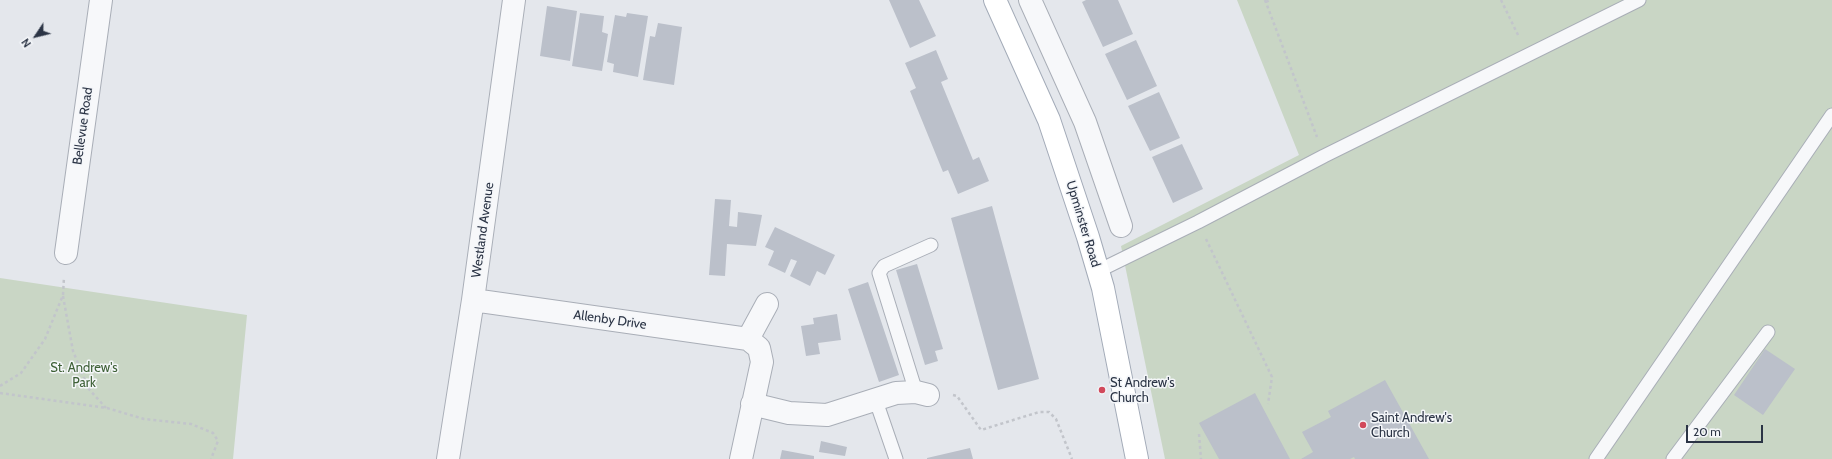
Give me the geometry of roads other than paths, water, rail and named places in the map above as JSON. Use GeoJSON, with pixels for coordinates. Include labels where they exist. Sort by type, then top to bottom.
{"type":"FeatureCollection","features":[{"type":"Feature","properties":{"kind":"main road","name":"Upminster Road"},"geometry":{"type":"LineString","coordinates":[[995,0],[1049,120],[1088,237],[1098,272],[1137,459]]}},
{"type":"Feature","properties":{"kind":"street","name":"Bellevue Road"},"geometry":{"type":"LineString","coordinates":[[66,253],[101,0]]}},
{"type":"Feature","properties":{"kind":"street","name":"Westland Avenue"},"geometry":{"type":"LineString","coordinates":[[448,459],[473,300],[514,0]]}},
{"type":"Feature","properties":{"kind":"street"},"geometry":{"type":"LineString","coordinates":[[1030,0],[1085,122],[1121,226]]}},
{"type":"Feature","properties":{"kind":"street","name":"Allenby Drive"},"geometry":{"type":"LineString","coordinates":[[473,300],[748,340]]}},
{"type":"Feature","properties":{"kind":"street"},"geometry":{"type":"LineString","coordinates":[[741,459],[762,362],[759,348],[748,340],[767,304]]}},
{"type":"Feature","properties":{"kind":"street"},"geometry":{"type":"LineString","coordinates":[[752,404],[789,413],[827,415],[875,398],[896,393],[922,394]]}},
{"type":"Feature","properties":{"kind":"lane"},"geometry":{"type":"LineString","coordinates":[[1098,272],[1324,156],[1527,54],[1639,0]]}},
{"type":"Feature","properties":{"kind":"lane"},"geometry":{"type":"LineString","coordinates":[[1596,459],[1832,116]]}},
{"type":"Feature","properties":{"kind":"lane"},"geometry":{"type":"LineString","coordinates":[[922,394],[879,273],[884,266],[931,245]]}},
{"type":"Feature","properties":{"kind":"lane"},"geometry":{"type":"LineString","coordinates":[[1673,459],[1768,332]]}},
{"type":"Feature","properties":{"kind":"lane"},"geometry":{"type":"LineString","coordinates":[[875,398],[896,459]]}},
{"type":"Feature","properties":{"kind":"place","name":"St Andrew's Church"},"geometry":{"type":"Point","coordinates":[1102,390]}},
{"type":"Feature","properties":{"kind":"place","name":"Saint Andrew's Church"},"geometry":{"type":"Point","coordinates":[1363,425]}},
{"type":"Feature","properties":{"kind":"park label","name":"St. Andrew's Park"},"geometry":{"type":"Point","coordinates":[84,376]}}]}
